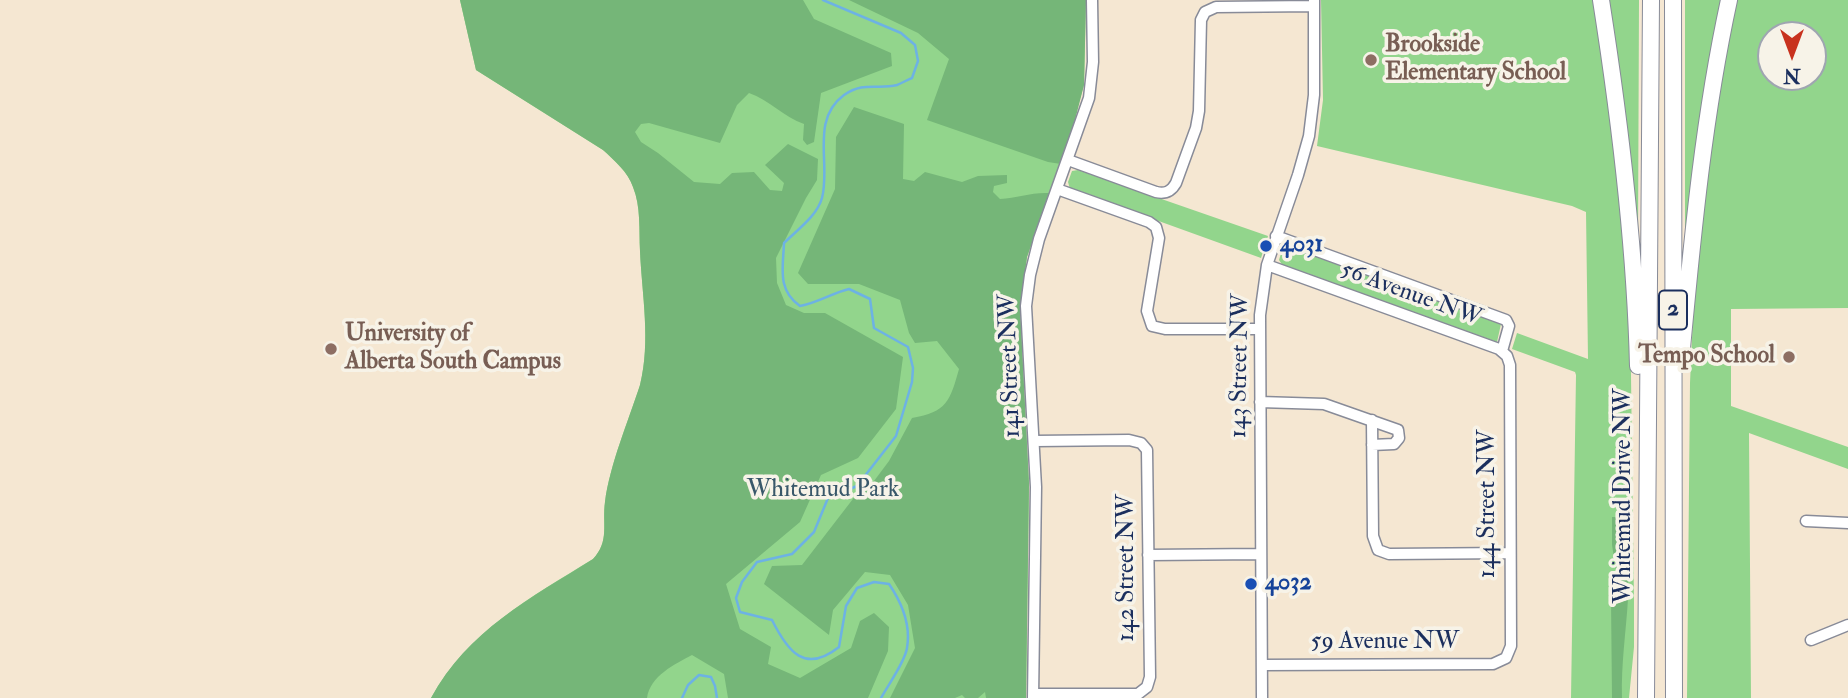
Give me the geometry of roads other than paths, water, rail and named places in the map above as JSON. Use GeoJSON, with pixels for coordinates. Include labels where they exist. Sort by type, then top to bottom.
{"type":"FeatureCollection","features":[{"type":"Feature","properties":{"kind":"highway"},"geometry":{"type":"LineString","coordinates":[[1601,0],[1623,158],[1637,296],[1647,569]]}},
{"type":"Feature","properties":{"kind":"highway","name":"Whitemud Drive NW"},"geometry":{"type":"LineString","coordinates":[[1646,698],[1651,0]]}},
{"type":"Feature","properties":{"kind":"highway","name":"Whitemud Drive NW"},"geometry":{"type":"LineString","coordinates":[[1673,0],[1674,698]]}},
{"type":"Feature","properties":{"kind":"highway"},"geometry":{"type":"LineString","coordinates":[[1674,441],[1697,187],[1720,40],[1729,0]]}},
{"type":"Feature","properties":{"kind":"street","name":"141 Street NW"},"geometry":{"type":"LineString","coordinates":[[1033,696],[1036,487],[1026,306],[1035,253],[1084,115],[1092,79],[1092,0]]}},
{"type":"Feature","properties":{"kind":"street"},"geometry":{"type":"LineString","coordinates":[[1068,160],[1156,192],[1168,192],[1176,183],[1198,120],[1202,93],[1201,24],[1205,12],[1216,7],[1314,3]]}},
{"type":"Feature","properties":{"kind":"street","name":"143 Street NW"},"geometry":{"type":"LineString","coordinates":[[1262,698],[1260,329],[1267,265],[1309,136],[1314,87],[1314,3]]}},
{"type":"Feature","properties":{"kind":"street"},"geometry":{"type":"LineString","coordinates":[[1057,189],[1149,222],[1156,227],[1159,238],[1147,311],[1152,326],[1165,329],[1260,329]]}},
{"type":"Feature","properties":{"kind":"street"},"geometry":{"type":"LineString","coordinates":[[1276,236],[1506,320],[1509,325],[1502,351]]}},
{"type":"Feature","properties":{"kind":"street","name":"56 Avenue NW"},"geometry":{"type":"LineString","coordinates":[[1267,265],[1502,351]]}},
{"type":"Feature","properties":{"kind":"street","name":"144 Street NW"},"geometry":{"type":"LineString","coordinates":[[1502,351],[1510,365],[1511,646],[1506,659]]}},
{"type":"Feature","properties":{"kind":"street"},"geometry":{"type":"LineString","coordinates":[[1260,402],[1324,404],[1395,428],[1400,436],[1392,444],[1372,445]]}},
{"type":"Feature","properties":{"kind":"street"},"geometry":{"type":"LineString","coordinates":[[1372,420],[1373,536],[1378,550],[1389,554],[1510,554]]}},
{"type":"Feature","properties":{"kind":"street","name":"142 Street NW"},"geometry":{"type":"LineString","coordinates":[[1033,696],[1133,694],[1144,690],[1150,677],[1148,458],[1143,446],[1129,440],[1034,441]]}},
{"type":"Feature","properties":{"kind":"street"},"geometry":{"type":"LineString","coordinates":[[1805,521],[1848,523]]}},
{"type":"Feature","properties":{"kind":"street"},"geometry":{"type":"LineString","coordinates":[[1148,555],[1261,554]]}},
{"type":"Feature","properties":{"kind":"street"},"geometry":{"type":"LineString","coordinates":[[1811,640],[1848,625]]}},
{"type":"Feature","properties":{"kind":"street","name":"59 Avenue NW"},"geometry":{"type":"LineString","coordinates":[[1262,665],[1493,664],[1506,659]]}},
{"type":"Feature","properties":{"kind":"waterway"},"geometry":{"type":"LineString","coordinates":[[823,0],[901,33],[915,45],[918,61],[912,78],[897,85],[858,88],[844,95],[834,105],[824,130],[822,198],[811,217],[784,243],[783,278],[788,293],[800,306],[849,289],[870,299],[874,328],[908,347],[913,368],[912,382],[896,436],[857,486],[828,498],[814,532],[792,554],[757,562],[742,582],[736,598],[740,612],[772,620],[791,650],[807,659],[816,659],[839,647],[846,606],[857,588],[874,582],[889,584],[904,614],[908,639],[903,660],[881,698]]}},
{"type":"Feature","properties":{"kind":"waterway"},"geometry":{"type":"LineString","coordinates":[[682,698],[688,685],[699,675],[711,677],[717,698]]}},
{"type":"Feature","properties":{"kind":"place","name":"Brookside Elementary School"},"geometry":{"type":"Point","coordinates":[1371,60]}},
{"type":"Feature","properties":{"kind":"place","name":"4031"},"geometry":{"type":"Point","coordinates":[1266,246]}},
{"type":"Feature","properties":{"kind":"place","name":"University of Alberta South Campus"},"geometry":{"type":"Point","coordinates":[331,349]}},
{"type":"Feature","properties":{"kind":"place","name":"Tempo School"},"geometry":{"type":"Point","coordinates":[1789,357]}},
{"type":"Feature","properties":{"kind":"place","name":"4032"},"geometry":{"type":"Point","coordinates":[1251,584]}},
{"type":"Feature","properties":{"kind":"park label","name":"Whitemud Park"},"geometry":{"type":"Point","coordinates":[823,491]}}]}
